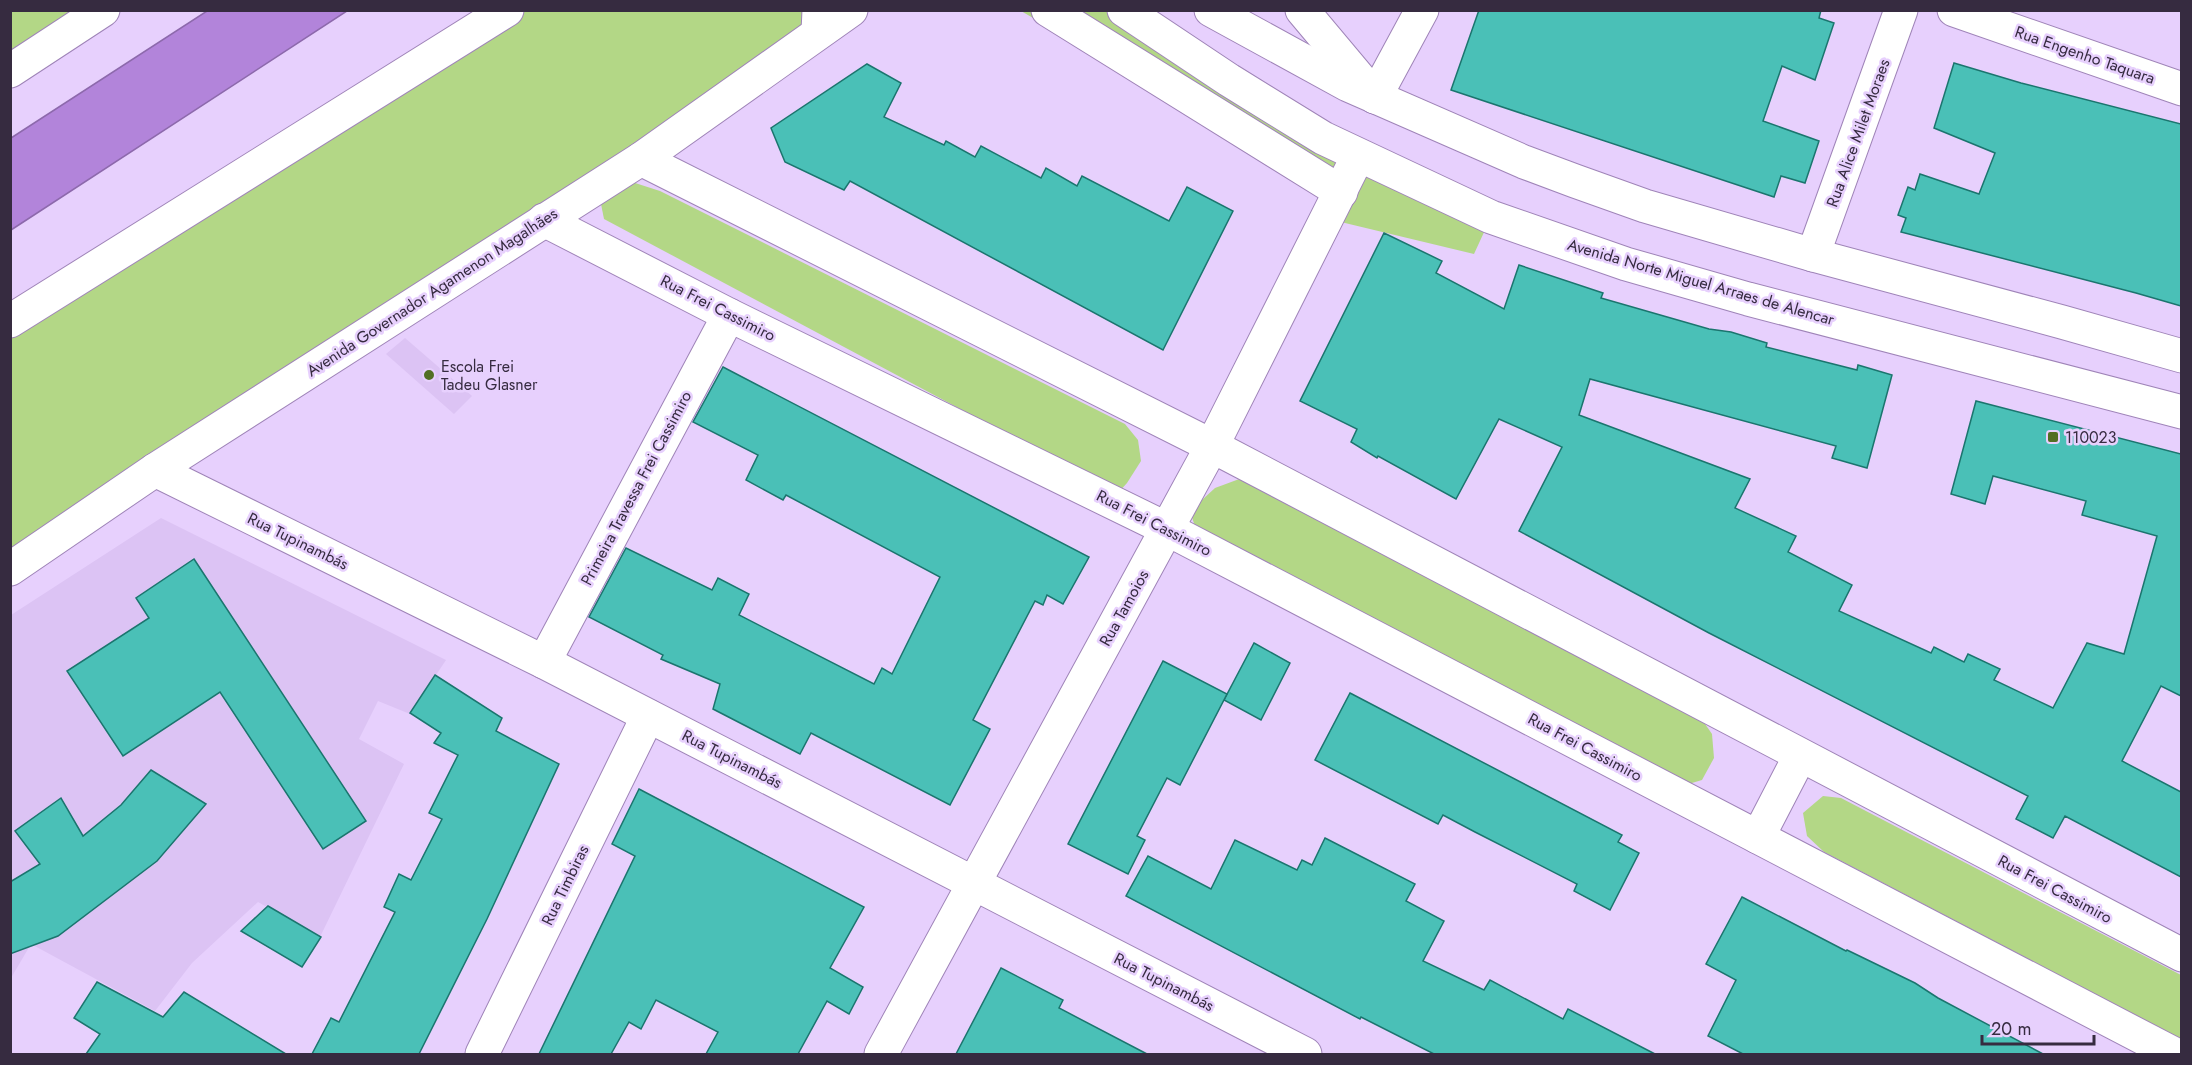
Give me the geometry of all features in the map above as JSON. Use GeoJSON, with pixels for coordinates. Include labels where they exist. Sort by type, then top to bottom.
{"type":"FeatureCollection","features":[{"type":"Feature","properties":{"kind":"main road"},"geometry":{"type":"LineString","coordinates":[[10,71],[103,10]]}},
{"type":"Feature","properties":{"kind":"main road"},"geometry":{"type":"LineString","coordinates":[[10,321],[507,10]]}},
{"type":"Feature","properties":{"kind":"main road","name":"Avenida Governador Agamenon Magalhães"},"geometry":{"type":"LineString","coordinates":[[10,569],[155,470],[641,159],[819,22],[851,10]]}},
{"type":"Feature","properties":{"kind":"main road"},"geometry":{"type":"LineString","coordinates":[[1048,10],[1341,192]]}},
{"type":"Feature","properties":{"kind":"main road","name":"Avenida Norte Miguel Arraes de Alencar"},"geometry":{"type":"LineString","coordinates":[[1124,10],[1229,80],[1323,138],[1491,217],[1626,264],[1748,299],[2181,412]]}},
{"type":"Feature","properties":{"kind":"main road"},"geometry":{"type":"LineString","coordinates":[[1211,10],[1362,91],[1575,182],[1645,206],[1813,255],[2181,356]]}},
{"type":"Feature","properties":{"kind":"main road"},"geometry":{"type":"LineString","coordinates":[[1302,10],[1362,91]]}},
{"type":"Feature","properties":{"kind":"main road"},"geometry":{"type":"LineString","coordinates":[[1362,91],[1422,10]]}},
{"type":"Feature","properties":{"kind":"main road","name":"Rua Alice Milet Moraes"},"geometry":{"type":"LineString","coordinates":[[1813,255],[1902,10]]}},
{"type":"Feature","properties":{"kind":"main road","name":"Rua Engenho Taquara"},"geometry":{"type":"LineString","coordinates":[[1954,10],[2181,88]]}},
{"type":"Feature","properties":{"kind":"main road","name":"Rua Tamoios"},"geometry":{"type":"LineString","coordinates":[[881,1054],[1212,446],[1358,156]]}},
{"type":"Feature","properties":{"kind":"main road","name":"Rua Frei Cassimiro"},"geometry":{"type":"LineString","coordinates":[[641,159],[1212,446],[2181,956]]}},
{"type":"Feature","properties":{"kind":"main road","name":"Rua Frei Cassimiro"},"geometry":{"type":"LineString","coordinates":[[544,220],[729,315],[1167,529],[2174,1054]]}},
{"type":"Feature","properties":{"kind":"main road","name":"Primeira Travessa Frei Cassimiro"},"geometry":{"type":"LineString","coordinates":[[544,662],[729,315]]}},
{"type":"Feature","properties":{"kind":"main road","name":"Rua Tupinambás"},"geometry":{"type":"LineString","coordinates":[[155,470],[544,662],[1305,1054]]}},
{"type":"Feature","properties":{"kind":"main road","name":"Rua Timbiras"},"geometry":{"type":"LineString","coordinates":[[482,1054],[648,716]]}},
{"type":"Feature","properties":{"kind":"main road"},"geometry":{"type":"LineString","coordinates":[[1758,837],[1800,756]]}},
{"type":"Feature","properties":{"kind":"shaded area"},"geometry":{"type":"Polygon","coordinates":[[[207,11],[347,11],[11,230],[11,138],[207,11]]]}},
{"type":"Feature","properties":{"kind":"shaded area","name":"Escola Frei Tadeu Glasner"},"geometry":{"type":"Polygon","coordinates":[[[405,338],[472,396],[454,414],[386,354],[405,338]]]}},
{"type":"Feature","properties":{"kind":"shaded area"},"geometry":{"type":"Polygon","coordinates":[[[161,518],[446,660],[410,714],[378,701],[359,739],[404,764],[320,937],[258,902],[192,963],[155,1011],[31,944],[11,978],[11,615],[161,518]]]}},
{"type":"Feature","properties":{"kind":"green space"},"geometry":{"type":"Polygon","coordinates":[[[11,11],[103,11],[11,71],[11,11]]]}},
{"type":"Feature","properties":{"kind":"green space"},"geometry":{"type":"Polygon","coordinates":[[[507,11],[869,11],[818,33],[11,569],[11,321],[507,11]]]}},
{"type":"Feature","properties":{"kind":"green space"},"geometry":{"type":"Polygon","coordinates":[[[1021,11],[1124,11],[1491,217],[1474,254],[1320,217],[1319,198],[1315,191],[1305,179],[1283,162],[1021,11]]]}},
{"type":"Feature","properties":{"kind":"green space"},"geometry":{"type":"Polygon","coordinates":[[[632,182],[660,191],[1125,424],[1138,440],[1141,461],[1118,493],[604,219],[601,204],[632,182]]]}},
{"type":"Feature","properties":{"kind":"green space"},"geometry":{"type":"Polygon","coordinates":[[[1242,478],[1703,721],[1712,734],[1714,758],[1702,780],[1685,785],[1197,533],[1190,511],[1215,488],[1242,478]]]}},
{"type":"Feature","properties":{"kind":"green space"},"geometry":{"type":"Polygon","coordinates":[[[1823,796],[1841,798],[2181,975],[2181,1039],[1824,852],[1807,836],[1803,813],[1823,796]]]}},
{"type":"Feature","properties":{"kind":"building"},"geometry":{"type":"Polygon","coordinates":[[[1479,10],[1821,10],[1819,18],[1834,23],[1815,80],[1782,66],[1763,121],[1819,141],[1805,183],[1781,176],[1774,197],[1451,90],[1479,10]]]}},
{"type":"Feature","properties":{"kind":"building"},"geometry":{"type":"Polygon","coordinates":[[[1954,63],[2021,83],[2181,124],[2181,306],[1901,232],[1906,218],[1898,215],[1908,187],[1915,190],[1920,174],[1979,194],[1995,153],[1934,128],[1954,63]]]}},
{"type":"Feature","properties":{"kind":"building"},"geometry":{"type":"Polygon","coordinates":[[[867,64],[901,83],[884,117],[944,145],[946,141],[975,157],[981,146],[1041,178],[1046,168],[1077,186],[1082,176],[1169,221],[1187,187],[1233,211],[1163,350],[850,181],[844,190],[785,162],[771,128],[867,64]]]}},
{"type":"Feature","properties":{"kind":"building"},"geometry":{"type":"Polygon","coordinates":[[[1384,233],[1442,261],[1436,273],[1504,309],[1519,265],[1603,293],[1601,298],[1709,329],[1731,332],[1767,343],[1766,347],[1857,370],[1858,365],[1892,375],[1867,468],[1832,458],[1836,446],[1590,379],[1579,415],[1750,479],[1735,508],[1796,536],[1788,552],[1852,585],[1839,611],[1931,653],[1934,647],[1964,662],[1968,654],[2000,669],[1994,680],[2053,708],[2087,643],[2124,654],[2157,536],[2082,515],[2086,501],[1993,476],[1985,504],[1951,494],[1976,401],[2181,454],[2181,696],[2161,686],[2122,761],[2181,792],[2181,877],[2065,816],[2053,838],[2016,819],[2028,796],[1709,633],[1519,531],[1562,447],[1499,419],[1456,499],[1351,442],[1357,429],[1300,401],[1384,233]]]}},
{"type":"Feature","properties":{"kind":"building"},"geometry":{"type":"Polygon","coordinates":[[[723,367],[1089,557],[1063,604],[1047,595],[1043,605],[1035,601],[973,720],[990,729],[950,805],[811,733],[800,754],[713,709],[720,684],[661,659],[663,655],[589,617],[626,548],[712,590],[718,578],[749,594],[739,615],[874,684],[882,668],[892,674],[940,577],[786,495],[783,500],[746,480],[758,455],[693,422],[723,367]]]}},
{"type":"Feature","properties":{"kind":"building"},"geometry":{"type":"Polygon","coordinates":[[[194,559],[366,821],[323,849],[220,692],[123,756],[67,671],[149,618],[136,598],[194,559]]]}},
{"type":"Feature","properties":{"kind":"building"},"geometry":{"type":"Polygon","coordinates":[[[1254,643],[1290,663],[1261,720],[1224,700],[1254,643]]]}},
{"type":"Feature","properties":{"kind":"building"},"geometry":{"type":"Polygon","coordinates":[[[1163,661],[1227,694],[1180,785],[1167,778],[1137,836],[1145,840],[1128,874],[1068,844],[1163,661]]]}},
{"type":"Feature","properties":{"kind":"building"},"geometry":{"type":"Polygon","coordinates":[[[435,675],[502,718],[496,731],[559,764],[487,919],[419,1054],[312,1054],[331,1018],[339,1022],[395,912],[384,907],[399,874],[411,880],[442,819],[429,813],[458,755],[434,743],[441,733],[410,713],[435,675]]]}},
{"type":"Feature","properties":{"kind":"building"},"geometry":{"type":"Polygon","coordinates":[[[1350,693],[1622,835],[1618,842],[1639,853],[1610,910],[1574,891],[1577,884],[1443,815],[1438,824],[1315,760],[1350,693]]]}},
{"type":"Feature","properties":{"kind":"building"},"geometry":{"type":"Polygon","coordinates":[[[151,770],[206,804],[157,861],[58,936],[10,954],[10,882],[40,864],[15,831],[61,798],[83,836],[121,805],[151,770]]]}},
{"type":"Feature","properties":{"kind":"building"},"geometry":{"type":"Polygon","coordinates":[[[639,789],[864,907],[830,968],[863,987],[849,1014],[827,1001],[798,1054],[706,1054],[718,1032],[656,1000],[641,1029],[629,1022],[611,1054],[539,1054],[635,856],[612,844],[639,789]]]}},
{"type":"Feature","properties":{"kind":"building"},"geometry":{"type":"Polygon","coordinates":[[[1325,838],[1415,884],[1406,901],[1444,921],[1423,961],[1484,990],[1490,980],[1563,1019],[1568,1009],[1655,1054],[1434,1054],[1361,1017],[1360,1019],[1126,896],[1148,856],[1211,889],[1235,840],[1297,870],[1302,860],[1312,865],[1325,838]]]}},
{"type":"Feature","properties":{"kind":"building"},"geometry":{"type":"Polygon","coordinates":[[[1742,897],[1846,951],[1915,983],[1938,998],[2043,1054],[1743,1054],[1708,1036],[1736,980],[1706,964],[1742,897]]]}},
{"type":"Feature","properties":{"kind":"building"},"geometry":{"type":"Polygon","coordinates":[[[268,906],[321,937],[302,967],[241,931],[268,906]]]}},
{"type":"Feature","properties":{"kind":"building"},"geometry":{"type":"Polygon","coordinates":[[[1001,968],[1063,1000],[1059,1008],[1147,1054],[956,1054],[1001,968]]]}},
{"type":"Feature","properties":{"kind":"building"},"geometry":{"type":"Polygon","coordinates":[[[97,982],[163,1017],[184,992],[286,1054],[86,1054],[100,1034],[74,1018],[97,982]]]}},
{"type":"Feature","properties":{"kind":"place","name":"Escola Frei Tadeu Glasner"},"geometry":{"type":"Point","coordinates":[429,375]}},
{"type":"Feature","properties":{"kind":"place","name":"110023"},"geometry":{"type":"Point","coordinates":[2053,437]}}]}
